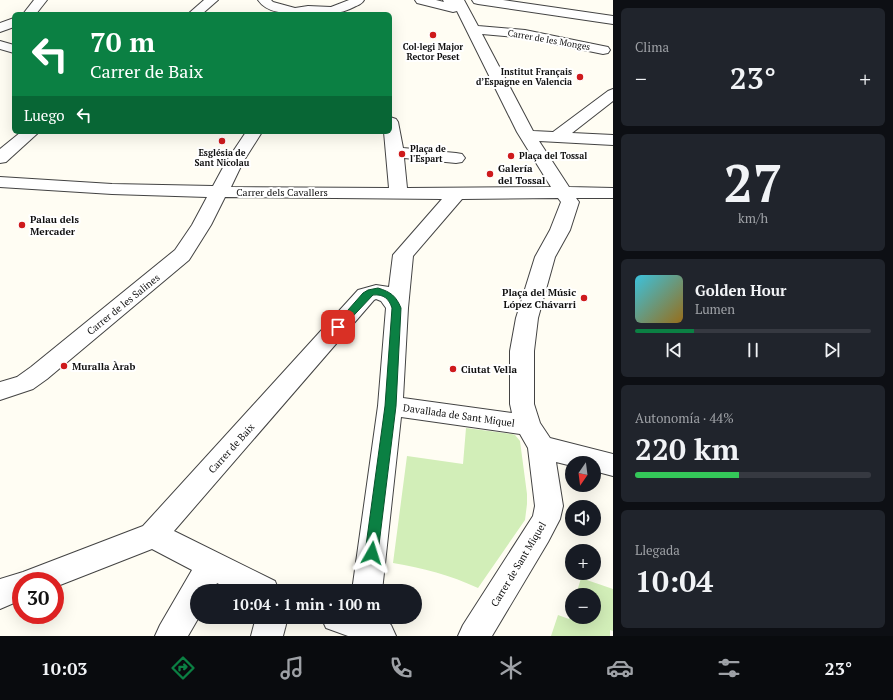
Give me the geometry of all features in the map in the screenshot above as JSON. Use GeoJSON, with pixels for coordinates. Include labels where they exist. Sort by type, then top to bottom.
{"type":"FeatureCollection","features":[{"type":"Feature","properties":{"kind":"street"},"geometry":{"type":"LineString","coordinates":[[31,12],[41,0]]}},
{"type":"Feature","properties":{"kind":"street"},"geometry":{"type":"LineString","coordinates":[[197,12],[212,0]]}},
{"type":"Feature","properties":{"kind":"street"},"geometry":{"type":"LineString","coordinates":[[299,12],[307,9],[334,10],[358,0]]}},
{"type":"Feature","properties":{"kind":"street"},"geometry":{"type":"LineString","coordinates":[[421,0],[453,8],[449,0]]}},
{"type":"Feature","properties":{"kind":"street"},"geometry":{"type":"LineString","coordinates":[[458,0],[528,136],[561,187]]}},
{"type":"Feature","properties":{"kind":"street"},"geometry":{"type":"LineString","coordinates":[[478,0],[613,20]]}},
{"type":"Feature","properties":{"kind":"street"},"geometry":{"type":"LineString","coordinates":[[265,5],[292,12]]}},
{"type":"Feature","properties":{"kind":"street"},"geometry":{"type":"LineString","coordinates":[[0,28],[12,23]]}},
{"type":"Feature","properties":{"kind":"street","name":"Carrer de les Monges"},"geometry":{"type":"LineString","coordinates":[[472,29],[526,34],[603,50]]}},
{"type":"Feature","properties":{"kind":"street"},"geometry":{"type":"LineString","coordinates":[[0,45],[12,48]]}},
{"type":"Feature","properties":{"kind":"street"},"geometry":{"type":"LineString","coordinates":[[557,137],[613,94]]}},
{"type":"Feature","properties":{"kind":"street"},"geometry":{"type":"LineString","coordinates":[[0,158],[29,134]]}},
{"type":"Feature","properties":{"kind":"street","name":"Carrer de les Salines"},"geometry":{"type":"LineString","coordinates":[[0,391],[25,383],[39,373],[182,256],[194,240],[241,149],[252,134]]}},
{"type":"Feature","properties":{"kind":"street"},"geometry":{"type":"LineString","coordinates":[[392,134],[398,193]]}},
{"type":"Feature","properties":{"kind":"street"},"geometry":{"type":"LineString","coordinates":[[528,136],[613,140]]}},
{"type":"Feature","properties":{"kind":"street"},"geometry":{"type":"LineString","coordinates":[[557,137],[561,187]]}},
{"type":"Feature","properties":{"kind":"street"},"geometry":{"type":"LineString","coordinates":[[395,152],[456,158]]}},
{"type":"Feature","properties":{"kind":"street","name":"Carrer dels Cavallers"},"geometry":{"type":"LineString","coordinates":[[0,182],[112,189],[220,192],[457,194],[561,187],[613,193]]}},
{"type":"Feature","properties":{"kind":"street","name":"Carrer de Sant Miquel"},"geometry":{"type":"LineString","coordinates":[[474,636],[538,533],[546,519],[549,506],[534,436],[522,404],[522,351],[527,318],[545,257],[560,230],[569,204],[568,197],[561,187]]}},
{"type":"Feature","properties":{"kind":"street"},"geometry":{"type":"LineString","coordinates":[[368,584],[390,406],[397,308],[403,255],[457,194]]}},
{"type":"Feature","properties":{"kind":"street","name":"Carrer de Baix"},"geometry":{"type":"LineString","coordinates":[[57,572],[153,535],[366,295],[371,292],[378,291],[386,294],[394,300],[397,308]]}},
{"type":"Feature","properties":{"kind":"street","name":"Davallada de Sant Miquel"},"geometry":{"type":"LineString","coordinates":[[390,406],[534,436],[613,465]]}},
{"type":"Feature","properties":{"kind":"street"},"geometry":{"type":"LineString","coordinates":[[153,535],[250,584]]}},
{"type":"Feature","properties":{"kind":"street"},"geometry":{"type":"LineString","coordinates":[[171,636],[211,565]]}},
{"type":"Feature","properties":{"kind":"street"},"geometry":{"type":"LineString","coordinates":[[0,594],[12,589]]}},
{"type":"Feature","properties":{"kind":"street"},"geometry":{"type":"LineString","coordinates":[[267,636],[270,624]]}},
{"type":"Feature","properties":{"kind":"street"},"geometry":{"type":"LineString","coordinates":[[358,624],[373,629]]}},
{"type":"Feature","properties":{"kind":"green space"},"geometry":{"type":"Polygon","coordinates":[[[466,428],[515,435],[520,441],[527,494],[525,520],[478,588],[436,572],[393,563],[407,456],[463,464],[466,428]]]}},
{"type":"Feature","properties":{"kind":"green space"},"geometry":{"type":"Polygon","coordinates":[[[580,580],[587,580],[613,589],[613,631],[610,630],[610,636],[551,636],[558,615],[565,618],[565,624],[601,624],[601,588],[578,588],[580,580]]]}},
{"type":"Feature","properties":{"kind":"place","name":"Col·legi Major Rector Peset"},"geometry":{"type":"Point","coordinates":[433,35]}},
{"type":"Feature","properties":{"kind":"place","name":"Institut Français d’Espagne en Valencia"},"geometry":{"type":"Point","coordinates":[580,77]}},
{"type":"Feature","properties":{"kind":"place","name":"Església de Sant Nicolau"},"geometry":{"type":"Point","coordinates":[222,141]}},
{"type":"Feature","properties":{"kind":"place","name":"Plaça de l'Espart"},"geometry":{"type":"Point","coordinates":[402,154]}},
{"type":"Feature","properties":{"kind":"place","name":"Plaça del Tossal"},"geometry":{"type":"Point","coordinates":[511,156]}},
{"type":"Feature","properties":{"kind":"place","name":"Galería del Tossal"},"geometry":{"type":"Point","coordinates":[490,174]}},
{"type":"Feature","properties":{"kind":"place","name":"Palau dels Mercader"},"geometry":{"type":"Point","coordinates":[22,225]}},
{"type":"Feature","properties":{"kind":"place","name":"Plaça del Músic López Chávarri"},"geometry":{"type":"Point","coordinates":[584,298]}},
{"type":"Feature","properties":{"kind":"place","name":"Muralla Àrab"},"geometry":{"type":"Point","coordinates":[64,366]}},
{"type":"Feature","properties":{"kind":"place","name":"Ciutat Vella"},"geometry":{"type":"Point","coordinates":[453,369]}},
{"type":"Feature","properties":{"kind":"route"},"geometry":{"type":"LineString","coordinates":[[338,327],[366,295],[371,292],[378,291],[386,294],[394,300],[397,308],[390,406],[372,553]]}}]}
